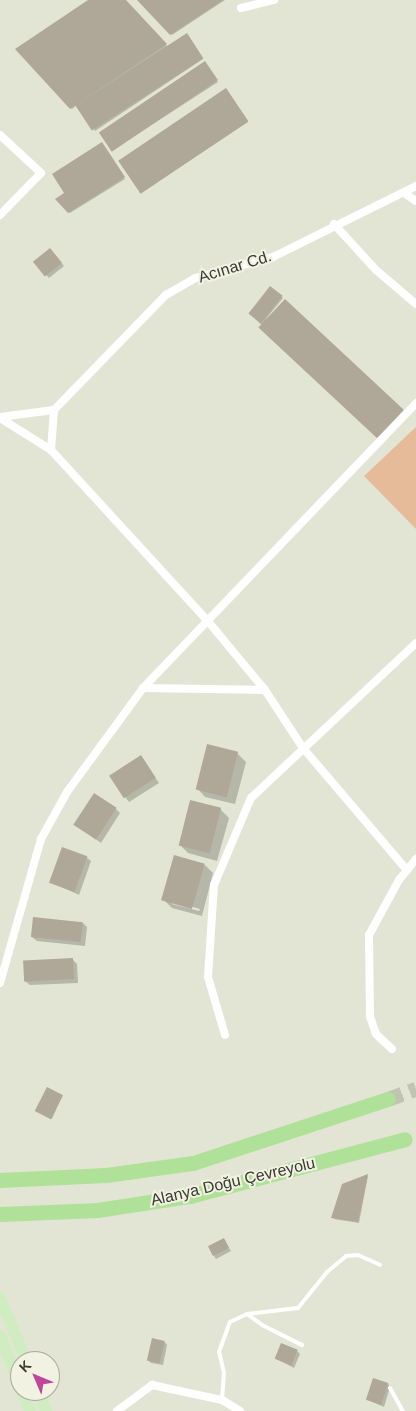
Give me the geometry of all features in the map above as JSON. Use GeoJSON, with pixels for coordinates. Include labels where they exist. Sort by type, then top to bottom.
{"type":"FeatureCollection","features":[{"type":"Feature","properties":{"kind":"highway","name":"Alanya Doğu Çevreyolu"},"geometry":{"type":"LineString","coordinates":[[0,1180],[106,1175],[193,1163],[388,1099]]}},
{"type":"Feature","properties":{"kind":"highway","name":"Alanya Doğu Çevreyolu"},"geometry":{"type":"LineString","coordinates":[[3,1215],[97,1210],[190,1196],[405,1140]]}},
{"type":"Feature","properties":{"kind":"main road"},"geometry":{"type":"LineString","coordinates":[[0,1296],[22,1351]]}},
{"type":"Feature","properties":{"kind":"main road"},"geometry":{"type":"LineString","coordinates":[[0,1336],[10,1361]]}},
{"type":"Feature","properties":{"kind":"street"},"geometry":{"type":"LineString","coordinates":[[241,8],[274,0]]}},
{"type":"Feature","properties":{"kind":"street"},"geometry":{"type":"LineString","coordinates":[[0,136],[41,173],[0,215]]}},
{"type":"Feature","properties":{"kind":"street","name":"Acınar Cd."},"geometry":{"type":"LineString","coordinates":[[54,410],[166,295],[195,278],[273,257],[334,224],[416,186]]}},
{"type":"Feature","properties":{"kind":"street"},"geometry":{"type":"LineString","coordinates":[[404,193],[416,201]]}},
{"type":"Feature","properties":{"kind":"street"},"geometry":{"type":"LineString","coordinates":[[334,224],[376,270],[416,304]]}},
{"type":"Feature","properties":{"kind":"street"},"geometry":{"type":"LineString","coordinates":[[0,983],[41,839],[67,792],[143,688],[416,403]]}},
{"type":"Feature","properties":{"kind":"street"},"geometry":{"type":"LineString","coordinates":[[0,418],[54,410],[51,450]]}},
{"type":"Feature","properties":{"kind":"street"},"geometry":{"type":"LineString","coordinates":[[0,418],[51,450],[207,620],[265,690],[303,748],[407,870]]}},
{"type":"Feature","properties":{"kind":"street"},"geometry":{"type":"LineString","coordinates":[[226,1035],[208,977],[214,884],[251,798],[416,643]]}},
{"type":"Feature","properties":{"kind":"street"},"geometry":{"type":"LineString","coordinates":[[143,688],[265,690]]}},
{"type":"Feature","properties":{"kind":"street"},"geometry":{"type":"LineString","coordinates":[[392,1049],[376,1034],[370,1017],[369,935],[407,870],[416,859]]}},
{"type":"Feature","properties":{"kind":"street"},"geometry":{"type":"LineString","coordinates":[[117,1411],[152,1385],[222,1400],[240,1411]]}},
{"type":"Feature","properties":{"kind":"lane"},"geometry":{"type":"LineString","coordinates":[[222,1400],[224,1373],[219,1352],[226,1327],[247,1314],[298,1308],[327,1272],[346,1256],[358,1255],[380,1265]]}},
{"type":"Feature","properties":{"kind":"lane"},"geometry":{"type":"LineString","coordinates":[[247,1314],[262,1325],[302,1344]]}},
{"type":"Feature","properties":{"kind":"lane"},"geometry":{"type":"LineString","coordinates":[[390,1388],[403,1411]]}},
{"type":"Feature","properties":{"kind":"shaded area"},"geometry":{"type":"Polygon","coordinates":[[[416,427],[416,529],[364,476],[416,427]]]}},
{"type":"Feature","properties":{"kind":"building"},"geometry":{"type":"Polygon","coordinates":[[[88,0],[126,0],[167,44],[70,109],[15,49],[88,0]]]}},
{"type":"Feature","properties":{"kind":"building"},"geometry":{"type":"Polygon","coordinates":[[[137,0],[223,0],[170,35],[137,0]]]}},
{"type":"Feature","properties":{"kind":"building"},"geometry":{"type":"Polygon","coordinates":[[[187,33],[203,58],[92,131],[75,105],[187,33]]]}},
{"type":"Feature","properties":{"kind":"building"},"geometry":{"type":"Polygon","coordinates":[[[205,61],[218,80],[112,152],[99,133],[205,61]]]}},
{"type":"Feature","properties":{"kind":"building"},"geometry":{"type":"Polygon","coordinates":[[[226,88],[248,121],[141,194],[118,161],[226,88]]]}},
{"type":"Feature","properties":{"kind":"building"},"geometry":{"type":"Polygon","coordinates":[[[102,142],[125,177],[68,213],[55,199],[64,193],[52,174],[102,142]]]}},
{"type":"Feature","properties":{"kind":"building"},"geometry":{"type":"Polygon","coordinates":[[[50,248],[62,263],[45,277],[33,262],[50,248]]]}},
{"type":"Feature","properties":{"kind":"building"},"geometry":{"type":"Polygon","coordinates":[[[270,286],[283,296],[261,323],[248,314],[270,286]]]}},
{"type":"Feature","properties":{"kind":"building"},"geometry":{"type":"Polygon","coordinates":[[[285,299],[403,409],[377,438],[258,328],[285,299]]]}},
{"type":"Feature","properties":{"kind":"building"},"geometry":{"type":"Polygon","coordinates":[[[207,744],[238,752],[227,797],[196,790],[207,744]]]}},
{"type":"Feature","properties":{"kind":"building"},"geometry":{"type":"Polygon","coordinates":[[[141,755],[156,778],[124,798],[109,776],[141,755]]]}},
{"type":"Feature","properties":{"kind":"building"},"geometry":{"type":"Polygon","coordinates":[[[94,793],[117,808],[96,840],[73,825],[94,793]]]}},
{"type":"Feature","properties":{"kind":"building"},"geometry":{"type":"Polygon","coordinates":[[[190,800],[221,808],[210,853],[179,846],[190,800]]]}},
{"type":"Feature","properties":{"kind":"building"},"geometry":{"type":"Polygon","coordinates":[[[62,847],[87,856],[74,892],[49,883],[62,847]]]}},
{"type":"Feature","properties":{"kind":"building"},"geometry":{"type":"Polygon","coordinates":[[[174,855],[205,864],[192,909],[161,900],[174,855]]]}},
{"type":"Feature","properties":{"kind":"building"},"geometry":{"type":"Polygon","coordinates":[[[33,917],[83,922],[81,942],[31,937],[33,917]]]}},
{"type":"Feature","properties":{"kind":"building"},"geometry":{"type":"Polygon","coordinates":[[[73,958],[74,979],[24,982],[23,961],[73,958]]]}},
{"type":"Feature","properties":{"kind":"building"},"geometry":{"type":"Polygon","coordinates":[[[47,1087],[63,1095],[51,1119],[35,1111],[47,1087]]]}},
{"type":"Feature","properties":{"kind":"building"},"geometry":{"type":"Polygon","coordinates":[[[368,1174],[358,1222],[331,1218],[342,1184],[368,1174]]]}},
{"type":"Feature","properties":{"kind":"building"},"geometry":{"type":"Polygon","coordinates":[[[224,1238],[229,1248],[213,1256],[208,1246],[224,1238]]]}},
{"type":"Feature","properties":{"kind":"building"},"geometry":{"type":"Polygon","coordinates":[[[152,1338],[165,1341],[159,1363],[147,1360],[152,1338]]]}},
{"type":"Feature","properties":{"kind":"building"},"geometry":{"type":"Polygon","coordinates":[[[281,1343],[298,1350],[291,1366],[275,1359],[281,1343]]]}},
{"type":"Feature","properties":{"kind":"building"},"geometry":{"type":"Polygon","coordinates":[[[373,1378],[388,1383],[381,1405],[366,1400],[373,1378]]]}},
{"type":"Feature","properties":{"kind":"tunnel"},"geometry":{"type":"LineString","coordinates":[[388,1099],[416,1089]]}}]}
